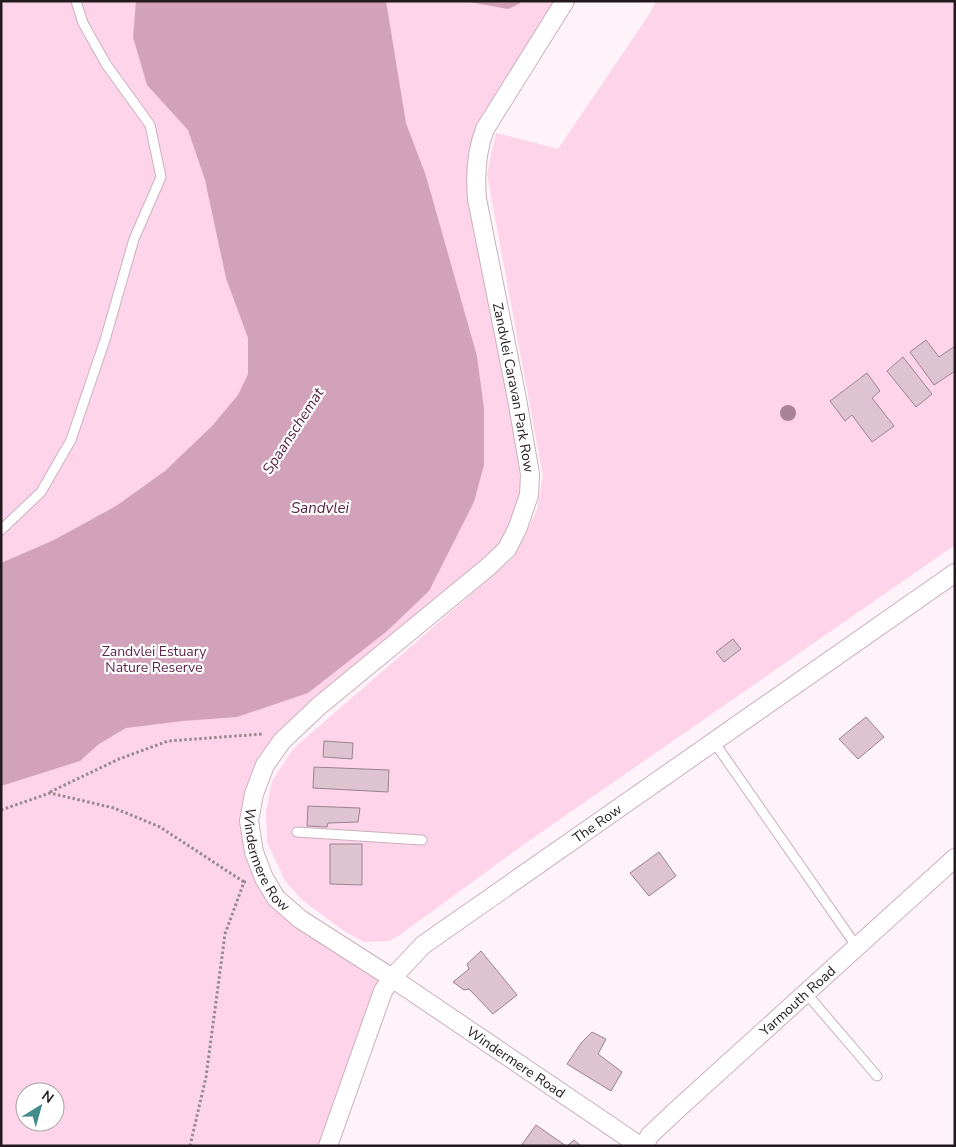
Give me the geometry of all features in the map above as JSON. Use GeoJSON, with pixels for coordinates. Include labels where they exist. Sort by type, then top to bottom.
{"type":"FeatureCollection","features":[{"type":"Feature","properties":{"kind":"street","name":"Zandvlei Caravan Park Row"},"geometry":{"type":"LineString","coordinates":[[319,706],[503,553],[512,540],[525,510],[529,495],[530,474],[479,207],[476,169],[480,143],[485,130],[565,1]]}},
{"type":"Feature","properties":{"kind":"street","name":"The Row"},"geometry":{"type":"LineString","coordinates":[[328,1146],[383,991],[392,978],[424,945],[955,573]]}},
{"type":"Feature","properties":{"kind":"street","name":"Windermere Row"},"geometry":{"type":"LineString","coordinates":[[319,706],[282,741],[265,765],[254,794],[249,821],[254,852],[264,878],[276,898],[300,919],[392,978]]}},
{"type":"Feature","properties":{"kind":"street","name":"Yarmouth Road"},"geometry":{"type":"LineString","coordinates":[[644,1146],[650,1135],[681,1106],[955,858]]}},
{"type":"Feature","properties":{"kind":"street","name":"Windermere Road"},"geometry":{"type":"LineString","coordinates":[[392,978],[640,1146]]}},
{"type":"Feature","properties":{"kind":"lane"},"geometry":{"type":"LineString","coordinates":[[1,530],[41,492],[71,440],[105,340],[134,239],[161,177],[150,125],[106,64],[83,23],[76,1]]}},
{"type":"Feature","properties":{"kind":"lane"},"geometry":{"type":"LineString","coordinates":[[714,742],[857,947]]}},
{"type":"Feature","properties":{"kind":"lane"},"geometry":{"type":"LineString","coordinates":[[297,832],[422,840]]}},
{"type":"Feature","properties":{"kind":"lane"},"geometry":{"type":"LineString","coordinates":[[806,993],[877,1076]]}},
{"type":"Feature","properties":{"kind":"path"},"geometry":{"type":"LineString","coordinates":[[1,810],[50,793],[119,759],[168,741],[263,734],[300,723]]}},
{"type":"Feature","properties":{"kind":"path"},"geometry":{"type":"LineString","coordinates":[[50,793],[114,808],[160,826],[244,882],[264,878]]}},
{"type":"Feature","properties":{"kind":"path"},"geometry":{"type":"LineString","coordinates":[[190,1146],[206,1078],[225,934],[244,882]]}},
{"type":"Feature","properties":{"kind":"green space","name":"Zandvlei Estuary Nature Reserve"},"geometry":{"type":"Polygon","coordinates":[[[1,1],[559,1],[475,164],[529,467],[513,534],[282,741],[249,821],[276,898],[392,978],[328,1146],[1,1146],[1,1]]]}},
{"type":"Feature","properties":{"kind":"green space"},"geometry":{"type":"Polygon","coordinates":[[[656,1],[955,1],[955,545],[523,845],[401,934],[389,941],[364,942],[344,931],[302,900],[285,881],[267,842],[266,812],[272,781],[293,749],[514,557],[537,510],[543,476],[487,174],[496,133],[558,149],[648,16],[656,1]]]}},
{"type":"Feature","properties":{"kind":"water","name":"Sandvlei"},"geometry":{"type":"Polygon","coordinates":[[[136,1],[386,1],[406,123],[426,176],[477,356],[484,409],[484,465],[474,502],[429,591],[386,632],[308,693],[237,717],[126,728],[99,744],[80,761],[1,786],[1,563],[54,540],[116,506],[165,471],[212,426],[238,395],[248,374],[248,338],[226,278],[205,180],[188,130],[147,85],[133,37],[136,1]]]}},
{"type":"Feature","properties":{"kind":"water"},"geometry":{"type":"Polygon","coordinates":[[[464,1],[521,1],[519,4],[508,9],[464,1]]]}},
{"type":"Feature","properties":{"kind":"building"},"geometry":{"type":"Polygon","coordinates":[[[926,340],[939,357],[955,346],[955,371],[934,385],[910,352],[926,340]]]}},
{"type":"Feature","properties":{"kind":"building"},"geometry":{"type":"Polygon","coordinates":[[[903,357],[932,394],[916,407],[887,371],[903,357]]]}},
{"type":"Feature","properties":{"kind":"building"},"geometry":{"type":"Polygon","coordinates":[[[867,373],[880,391],[872,398],[894,426],[872,442],[852,415],[845,421],[830,401],[867,373]]]}},
{"type":"Feature","properties":{"kind":"building"},"geometry":{"type":"Polygon","coordinates":[[[733,639],[741,649],[724,662],[716,652],[733,639]]]}},
{"type":"Feature","properties":{"kind":"building"},"geometry":{"type":"Polygon","coordinates":[[[866,717],[884,737],[858,759],[839,739],[866,717]]]}},
{"type":"Feature","properties":{"kind":"building"},"geometry":{"type":"Polygon","coordinates":[[[324,741],[353,743],[352,759],[323,757],[324,741]]]}},
{"type":"Feature","properties":{"kind":"building"},"geometry":{"type":"Polygon","coordinates":[[[314,767],[389,770],[388,792],[313,788],[314,767]]]}},
{"type":"Feature","properties":{"kind":"building"},"geometry":{"type":"Polygon","coordinates":[[[308,806],[360,808],[358,822],[328,823],[327,827],[307,826],[308,806]]]}},
{"type":"Feature","properties":{"kind":"building"},"geometry":{"type":"Polygon","coordinates":[[[330,844],[362,844],[362,885],[330,884],[330,844]]]}},
{"type":"Feature","properties":{"kind":"building"},"geometry":{"type":"Polygon","coordinates":[[[659,852],[676,876],[649,896],[630,873],[659,852]]]}},
{"type":"Feature","properties":{"kind":"building"},"geometry":{"type":"Polygon","coordinates":[[[481,951],[517,995],[493,1014],[469,989],[464,990],[453,982],[469,969],[467,964],[481,951]]]}},
{"type":"Feature","properties":{"kind":"building"},"geometry":{"type":"Polygon","coordinates":[[[592,1032],[606,1039],[598,1054],[622,1072],[611,1091],[567,1064],[581,1043],[592,1032]]]}},
{"type":"Feature","properties":{"kind":"building"},"geometry":{"type":"Polygon","coordinates":[[[536,1125],[566,1146],[521,1146],[536,1125]]]}},
{"type":"Feature","properties":{"kind":"building"},"geometry":{"type":"Polygon","coordinates":[[[574,1140],[581,1146],[567,1146],[574,1140]]]}},
{"type":"Feature","properties":{"kind":"water label","name":"Spaanschemat"},"geometry":{"type":"Point","coordinates":[293,431]}}]}
